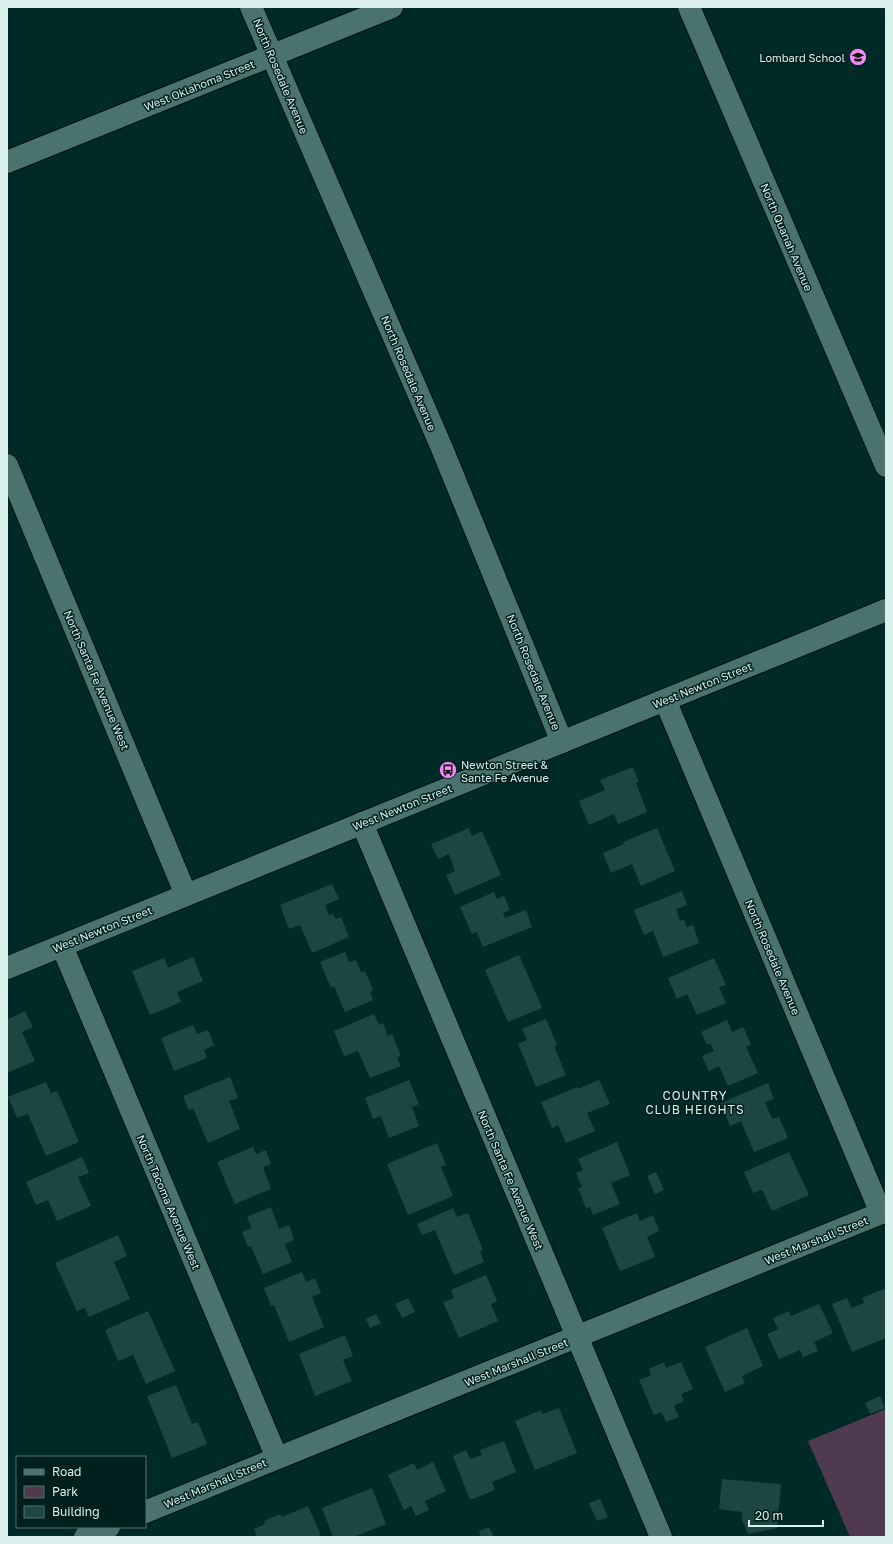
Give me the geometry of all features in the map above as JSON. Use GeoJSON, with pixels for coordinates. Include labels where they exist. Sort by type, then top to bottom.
{"type":"FeatureCollection","features":[{"type":"Feature","properties":{"kind":"street","name":"North Rosedale Avenue"},"geometry":{"type":"LineString","coordinates":[[251,7],[441,446],[562,742]]}},
{"type":"Feature","properties":{"kind":"street","name":"West Oklahoma Street"},"geometry":{"type":"LineString","coordinates":[[7,162],[392,7]]}},
{"type":"Feature","properties":{"kind":"street","name":"North Quanah Avenue"},"geometry":{"type":"LineString","coordinates":[[689,7],[886,466]]}},
{"type":"Feature","properties":{"kind":"street","name":"North Santa Fe Avenue West"},"geometry":{"type":"LineString","coordinates":[[7,465],[186,895]]}},
{"type":"Feature","properties":{"kind":"street","name":"West Newton Street"},"geometry":{"type":"LineString","coordinates":[[7,968],[886,610]]}},
{"type":"Feature","properties":{"kind":"street","name":"North Rosedale Avenue"},"geometry":{"type":"LineString","coordinates":[[665,700],[884,1212]]}},
{"type":"Feature","properties":{"kind":"street","name":"North Santa Fe Avenue West"},"geometry":{"type":"LineString","coordinates":[[362,823],[661,1537]]}},
{"type":"Feature","properties":{"kind":"street","name":"North Tacoma Avenue West"},"geometry":{"type":"LineString","coordinates":[[62,946],[277,1458]]}},
{"type":"Feature","properties":{"kind":"street","name":"West Marshall Street"},"geometry":{"type":"LineString","coordinates":[[146,1512],[884,1212]]}},
{"type":"Feature","properties":{"kind":"street"},"geometry":{"type":"LineString","coordinates":[[85,1537],[107,1528]]}},
{"type":"Feature","properties":{"kind":"green space"},"geometry":{"type":"Polygon","coordinates":[[[886,1409],[886,1537],[850,1537],[808,1441],[886,1409]]]}},
{"type":"Feature","properties":{"kind":"building"},"geometry":{"type":"Polygon","coordinates":[[[633,767],[639,782],[636,783],[647,812],[618,824],[614,814],[589,825],[579,801],[605,790],[600,780],[633,767]]]}},
{"type":"Feature","properties":{"kind":"building"},"geometry":{"type":"Polygon","coordinates":[[[469,828],[472,836],[482,831],[501,875],[455,895],[446,875],[455,871],[449,854],[438,859],[431,844],[469,828]]]}},
{"type":"Feature","properties":{"kind":"building"},"geometry":{"type":"Polygon","coordinates":[[[657,828],[675,871],[641,886],[632,864],[611,873],[603,853],[624,844],[623,842],[657,828]]]}},
{"type":"Feature","properties":{"kind":"building"},"geometry":{"type":"Polygon","coordinates":[[[332,884],[339,899],[325,905],[329,915],[333,914],[336,919],[341,917],[349,937],[312,953],[300,925],[289,929],[280,905],[332,884]]]}},
{"type":"Feature","properties":{"kind":"building"},"geometry":{"type":"Polygon","coordinates":[[[682,891],[687,905],[676,909],[680,921],[684,919],[687,927],[693,925],[699,943],[663,957],[653,931],[644,935],[634,910],[682,891]]]}},
{"type":"Feature","properties":{"kind":"building"},"geometry":{"type":"Polygon","coordinates":[[[494,892],[497,899],[504,896],[510,910],[503,913],[505,918],[526,910],[532,927],[483,947],[477,932],[472,934],[460,907],[494,892]]]}},
{"type":"Feature","properties":{"kind":"building"},"geometry":{"type":"Polygon","coordinates":[[[345,952],[349,962],[356,960],[361,972],[365,971],[373,990],[370,992],[373,1000],[345,1012],[334,986],[331,988],[320,962],[345,952]]]}},
{"type":"Feature","properties":{"kind":"building"},"geometry":{"type":"Polygon","coordinates":[[[519,955],[542,1008],[508,1022],[485,970],[519,955]]]}},
{"type":"Feature","properties":{"kind":"building"},"geometry":{"type":"Polygon","coordinates":[[[193,957],[203,981],[177,992],[181,1002],[150,1015],[132,971],[164,958],[168,968],[193,957]]]}},
{"type":"Feature","properties":{"kind":"building"},"geometry":{"type":"Polygon","coordinates":[[[714,958],[726,985],[719,987],[726,1003],[697,1015],[687,994],[677,999],[668,978],[714,958]]]}},
{"type":"Feature","properties":{"kind":"building"},"geometry":{"type":"Polygon","coordinates":[[[25,1011],[33,1027],[22,1032],[35,1061],[7,1073],[7,1020],[25,1011]]]}},
{"type":"Feature","properties":{"kind":"building"},"geometry":{"type":"Polygon","coordinates":[[[374,1014],[379,1025],[383,1023],[388,1036],[392,1034],[401,1056],[397,1057],[401,1066],[370,1078],[358,1051],[344,1056],[334,1031],[374,1014]]]}},
{"type":"Feature","properties":{"kind":"building"},"geometry":{"type":"Polygon","coordinates":[[[546,1019],[557,1045],[554,1046],[566,1075],[536,1087],[518,1044],[527,1040],[522,1029],[546,1019]]]}},
{"type":"Feature","properties":{"kind":"building"},"geometry":{"type":"Polygon","coordinates":[[[727,1020],[732,1032],[743,1027],[751,1044],[746,1047],[758,1073],[728,1086],[719,1066],[709,1071],[702,1056],[714,1051],[710,1043],[707,1045],[701,1032],[727,1020]]]}},
{"type":"Feature","properties":{"kind":"building"},"geometry":{"type":"Polygon","coordinates":[[[193,1025],[197,1034],[208,1030],[214,1045],[204,1050],[207,1058],[174,1071],[161,1038],[193,1025]]]}},
{"type":"Feature","properties":{"kind":"building"},"geometry":{"type":"Polygon","coordinates":[[[230,1077],[238,1098],[229,1101],[240,1129],[208,1143],[193,1108],[189,1110],[183,1096],[230,1077]]]}},
{"type":"Feature","properties":{"kind":"building"},"geometry":{"type":"Polygon","coordinates":[[[409,1080],[419,1104],[412,1107],[419,1126],[389,1138],[381,1116],[373,1119],[365,1098],[409,1080]]]}},
{"type":"Feature","properties":{"kind":"building"},"geometry":{"type":"Polygon","coordinates":[[[599,1080],[610,1104],[587,1113],[595,1131],[566,1143],[558,1125],[552,1128],[541,1102],[577,1087],[578,1089],[599,1080]]]}},
{"type":"Feature","properties":{"kind":"building"},"geometry":{"type":"Polygon","coordinates":[[[46,1082],[51,1093],[57,1091],[79,1142],[46,1156],[28,1114],[17,1118],[8,1097],[46,1082]]]}},
{"type":"Feature","properties":{"kind":"building"},"geometry":{"type":"Polygon","coordinates":[[[768,1083],[774,1099],[765,1102],[772,1119],[779,1117],[788,1138],[754,1152],[741,1121],[730,1126],[721,1103],[768,1083]]]}},
{"type":"Feature","properties":{"kind":"building"},"geometry":{"type":"Polygon","coordinates":[[[617,1142],[630,1175],[611,1183],[620,1204],[593,1215],[590,1207],[586,1208],[578,1188],[582,1187],[576,1173],[583,1170],[578,1159],[617,1142]]]}},
{"type":"Feature","properties":{"kind":"building"},"geometry":{"type":"Polygon","coordinates":[[[437,1143],[446,1165],[441,1167],[453,1196],[408,1215],[387,1164],[437,1143]]]}},
{"type":"Feature","properties":{"kind":"building"},"geometry":{"type":"Polygon","coordinates":[[[253,1147],[256,1154],[266,1150],[271,1164],[263,1167],[271,1189],[235,1204],[217,1162],[253,1147]]]}},
{"type":"Feature","properties":{"kind":"building"},"geometry":{"type":"Polygon","coordinates":[[[789,1152],[809,1195],[772,1211],[762,1190],[753,1193],[744,1172],[789,1152]]]}},
{"type":"Feature","properties":{"kind":"building"},"geometry":{"type":"Polygon","coordinates":[[[82,1157],[89,1173],[78,1177],[91,1206],[57,1221],[48,1200],[36,1205],[26,1182],[82,1157]]]}},
{"type":"Feature","properties":{"kind":"building"},"geometry":{"type":"Polygon","coordinates":[[[656,1172],[664,1190],[655,1194],[647,1176],[656,1172]]]}},
{"type":"Feature","properties":{"kind":"building"},"geometry":{"type":"Polygon","coordinates":[[[271,1207],[279,1229],[289,1225],[294,1240],[285,1244],[292,1262],[263,1274],[251,1246],[248,1247],[242,1232],[251,1228],[247,1217],[271,1207]]]}},
{"type":"Feature","properties":{"kind":"building"},"geometry":{"type":"Polygon","coordinates":[[[453,1208],[457,1217],[468,1213],[483,1250],[480,1251],[484,1262],[454,1275],[435,1230],[422,1235],[417,1224],[453,1208]]]}},
{"type":"Feature","properties":{"kind":"building"},"geometry":{"type":"Polygon","coordinates":[[[637,1213],[640,1221],[653,1215],[659,1231],[647,1237],[655,1257],[620,1271],[602,1228],[637,1213]]]}},
{"type":"Feature","properties":{"kind":"building"},"geometry":{"type":"Polygon","coordinates":[[[118,1235],[127,1256],[114,1262],[130,1299],[89,1317],[85,1308],[77,1311],[55,1263],[118,1235]]]}},
{"type":"Feature","properties":{"kind":"building"},"geometry":{"type":"Polygon","coordinates":[[[302,1272],[306,1282],[315,1278],[321,1293],[312,1297],[324,1327],[289,1342],[274,1305],[271,1306],[264,1288],[302,1272]]]}},
{"type":"Feature","properties":{"kind":"building"},"geometry":{"type":"Polygon","coordinates":[[[486,1275],[497,1301],[491,1304],[498,1321],[459,1338],[443,1302],[454,1298],[451,1290],[486,1275]]]}},
{"type":"Feature","properties":{"kind":"building"},"geometry":{"type":"Polygon","coordinates":[[[884,1289],[886,1293],[886,1338],[852,1352],[832,1304],[847,1298],[851,1308],[864,1303],[862,1298],[884,1289]]]}},
{"type":"Feature","properties":{"kind":"building"},"geometry":{"type":"Polygon","coordinates":[[[408,1298],[415,1312],[402,1318],[395,1304],[408,1298]]]}},
{"type":"Feature","properties":{"kind":"building"},"geometry":{"type":"Polygon","coordinates":[[[819,1304],[833,1333],[814,1342],[818,1351],[803,1357],[800,1350],[779,1359],[767,1334],[778,1329],[773,1318],[789,1311],[791,1316],[819,1304]]]}},
{"type":"Feature","properties":{"kind":"building"},"geometry":{"type":"Polygon","coordinates":[[[148,1311],[175,1371],[146,1384],[133,1355],[118,1361],[105,1330],[148,1311]]]}},
{"type":"Feature","properties":{"kind":"building"},"geometry":{"type":"Polygon","coordinates":[[[376,1314],[381,1323],[370,1328],[366,1319],[376,1314]]]}},
{"type":"Feature","properties":{"kind":"building"},"geometry":{"type":"Polygon","coordinates":[[[747,1328],[763,1366],[742,1376],[745,1383],[725,1392],[705,1347],[747,1328]]]}},
{"type":"Feature","properties":{"kind":"building"},"geometry":{"type":"Polygon","coordinates":[[[345,1335],[353,1356],[343,1360],[352,1381],[315,1396],[299,1354],[345,1335]]]}},
{"type":"Feature","properties":{"kind":"building"},"geometry":{"type":"Polygon","coordinates":[[[664,1362],[666,1368],[681,1362],[693,1389],[681,1394],[684,1401],[674,1406],[679,1417],[666,1422],[661,1412],[654,1415],[639,1380],[651,1375],[649,1369],[664,1362]]]}},
{"type":"Feature","properties":{"kind":"building"},"geometry":{"type":"Polygon","coordinates":[[[176,1385],[192,1424],[198,1422],[207,1444],[172,1458],[147,1396],[176,1385]]]}},
{"type":"Feature","properties":{"kind":"building"},"geometry":{"type":"Polygon","coordinates":[[[880,1396],[885,1408],[870,1414],[865,1403],[880,1396]]]}},
{"type":"Feature","properties":{"kind":"building"},"geometry":{"type":"Polygon","coordinates":[[[559,1408],[577,1453],[535,1470],[515,1421],[541,1410],[542,1414],[559,1408]]]}},
{"type":"Feature","properties":{"kind":"building"},"geometry":{"type":"Polygon","coordinates":[[[504,1441],[516,1472],[492,1482],[495,1490],[470,1500],[453,1456],[466,1450],[470,1459],[482,1455],[480,1450],[504,1441]]]}},
{"type":"Feature","properties":{"kind":"building"},"geometry":{"type":"Polygon","coordinates":[[[433,1462],[446,1491],[425,1501],[429,1510],[416,1516],[411,1506],[404,1510],[388,1475],[414,1463],[417,1470],[433,1462]]]}},
{"type":"Feature","properties":{"kind":"building"},"geometry":{"type":"Polygon","coordinates":[[[722,1479],[781,1484],[777,1528],[748,1534],[742,1520],[742,1512],[719,1509],[722,1479]]]}},
{"type":"Feature","properties":{"kind":"building"},"geometry":{"type":"Polygon","coordinates":[[[372,1488],[386,1524],[354,1537],[333,1537],[322,1508],[372,1488]]]}},
{"type":"Feature","properties":{"kind":"building"},"geometry":{"type":"Polygon","coordinates":[[[600,1499],[608,1517],[597,1521],[589,1503],[600,1499]]]}},
{"type":"Feature","properties":{"kind":"building"},"geometry":{"type":"Polygon","coordinates":[[[308,1506],[321,1535],[316,1537],[257,1537],[254,1529],[265,1524],[264,1521],[280,1514],[282,1517],[308,1506]]]}},
{"type":"Feature","properties":{"kind":"building"},"geometry":{"type":"Polygon","coordinates":[[[489,1527],[494,1537],[481,1537],[479,1531],[489,1527]]]}},
{"type":"Feature","properties":{"kind":"place","name":"Lombard School"},"geometry":{"type":"Point","coordinates":[858,57]}},
{"type":"Feature","properties":{"kind":"place","name":"Newton Street & Sante Fe Avenue"},"geometry":{"type":"Point","coordinates":[448,770]}},
{"type":"Feature","properties":{"kind":"district","name":"COUNTRY CLUB HEIGHTS"},"geometry":{"type":"Point","coordinates":[695,1102]}}]}
